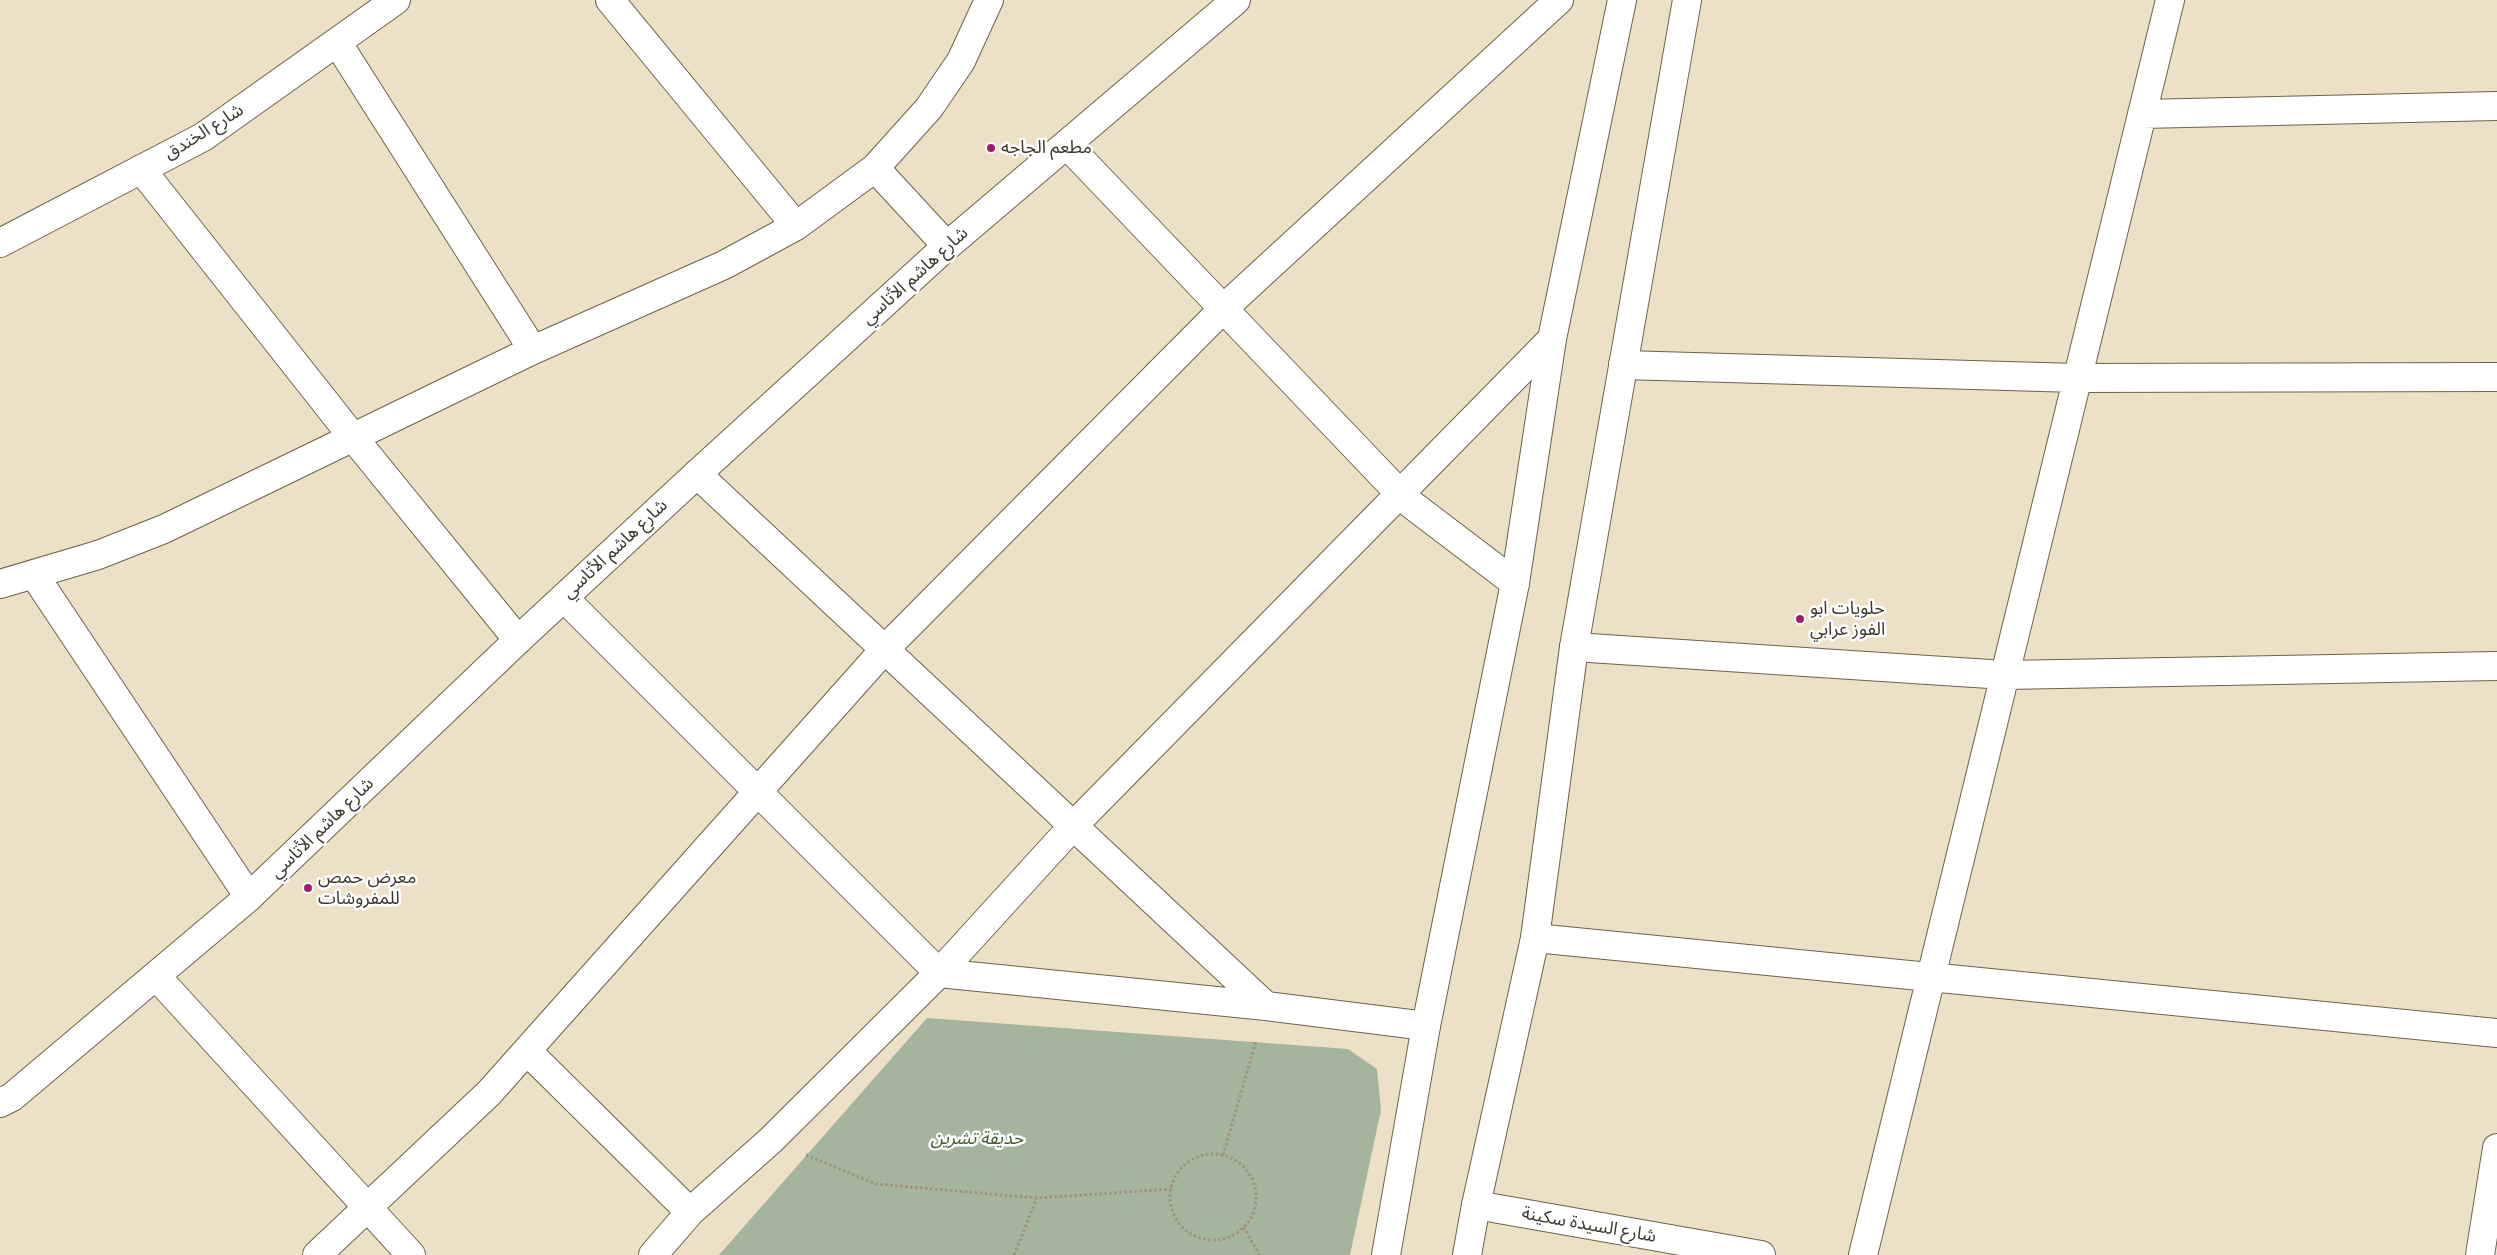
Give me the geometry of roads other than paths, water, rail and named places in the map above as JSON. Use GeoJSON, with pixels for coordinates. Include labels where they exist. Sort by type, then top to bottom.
{"type":"FeatureCollection","features":[{"type":"Feature","properties":{"kind":"main road","name":"شارع الخندق"},"geometry":{"type":"LineString","coordinates":[[0,243],[203,136],[396,0]]}},
{"type":"Feature","properties":{"kind":"main road"},"geometry":{"type":"LineString","coordinates":[[610,0],[796,226]]}},
{"type":"Feature","properties":{"kind":"main road","name":"شارع هاشم الأتاسي"},"geometry":{"type":"LineString","coordinates":[[0,1103],[12,1097],[249,897],[518,640],[696,474],[947,246],[1236,0]]}},
{"type":"Feature","properties":{"kind":"main road"},"geometry":{"type":"LineString","coordinates":[[317,1255],[489,1093],[884,650],[1224,308],[1559,0]]}},
{"type":"Feature","properties":{"kind":"main road"},"geometry":{"type":"LineString","coordinates":[[1386,1255],[1426,1026],[1515,583],[1552,339],[1622,0]]}},
{"type":"Feature","properties":{"kind":"main road"},"geometry":{"type":"LineString","coordinates":[[1467,1255],[1476,1205],[1535,938],[1574,647],[1687,0]]}},
{"type":"Feature","properties":{"kind":"main road"},"geometry":{"type":"LineString","coordinates":[[1863,1255],[2170,0]]}},
{"type":"Feature","properties":{"kind":"main road"},"geometry":{"type":"LineString","coordinates":[[0,584],[35,576],[98,555],[164,529],[352,436],[533,350],[724,265],[796,226],[875,168],[929,108],[961,62],[985,2]]}},
{"type":"Feature","properties":{"kind":"main road"},"geometry":{"type":"LineString","coordinates":[[336,42],[533,350]]}},
{"type":"Feature","properties":{"kind":"main road"},"geometry":{"type":"LineString","coordinates":[[2142,114],[2497,106]]}},
{"type":"Feature","properties":{"kind":"main road"},"geometry":{"type":"LineString","coordinates":[[1067,144],[1400,493],[1515,583]]}},
{"type":"Feature","properties":{"kind":"main road"},"geometry":{"type":"LineString","coordinates":[[875,168],[947,246]]}},
{"type":"Feature","properties":{"kind":"main road"},"geometry":{"type":"LineString","coordinates":[[141,169],[352,436],[518,640]]}},
{"type":"Feature","properties":{"kind":"main road"},"geometry":{"type":"LineString","coordinates":[[653,1255],[690,1212],[771,1140],[939,972],[1074,825],[1552,339]]}},
{"type":"Feature","properties":{"kind":"main road"},"geometry":{"type":"LineString","coordinates":[[1623,365],[2077,378],[2497,377]]}},
{"type":"Feature","properties":{"kind":"main road"},"geometry":{"type":"LineString","coordinates":[[696,474],[1266,1006]]}},
{"type":"Feature","properties":{"kind":"main road"},"geometry":{"type":"LineString","coordinates":[[35,576],[249,897]]}},
{"type":"Feature","properties":{"kind":"main road"},"geometry":{"type":"LineString","coordinates":[[564,598],[939,972],[1266,1006],[1426,1026]]}},
{"type":"Feature","properties":{"kind":"main road"},"geometry":{"type":"LineString","coordinates":[[1574,647],[2005,675],[2497,666]]}},
{"type":"Feature","properties":{"kind":"main road"},"geometry":{"type":"LineString","coordinates":[[1535,938],[2497,1033]]}},
{"type":"Feature","properties":{"kind":"main road"},"geometry":{"type":"LineString","coordinates":[[156,976],[411,1255]]}},
{"type":"Feature","properties":{"kind":"main road"},"geometry":{"type":"LineString","coordinates":[[527,1051],[690,1212]]}},
{"type":"Feature","properties":{"kind":"main road"},"geometry":{"type":"LineString","coordinates":[[2480,1255],[2497,1148]]}},
{"type":"Feature","properties":{"kind":"main road","name":"شارع السيدة سكينة"},"geometry":{"type":"LineString","coordinates":[[1476,1205],[1762,1255]]}},
{"type":"Feature","properties":{"kind":"place","name":"مطعم الجاجه"},"geometry":{"type":"Point","coordinates":[991,148]}},
{"type":"Feature","properties":{"kind":"place","name":"حلويات ابو الفوز عرابي"},"geometry":{"type":"Point","coordinates":[1800,619]}},
{"type":"Feature","properties":{"kind":"place","name":"معرض حمص للمفروشات"},"geometry":{"type":"Point","coordinates":[308,888]}},
{"type":"Feature","properties":{"kind":"park label","name":"حديقة تشرين"},"geometry":{"type":"Point","coordinates":[977,1139]}}]}
